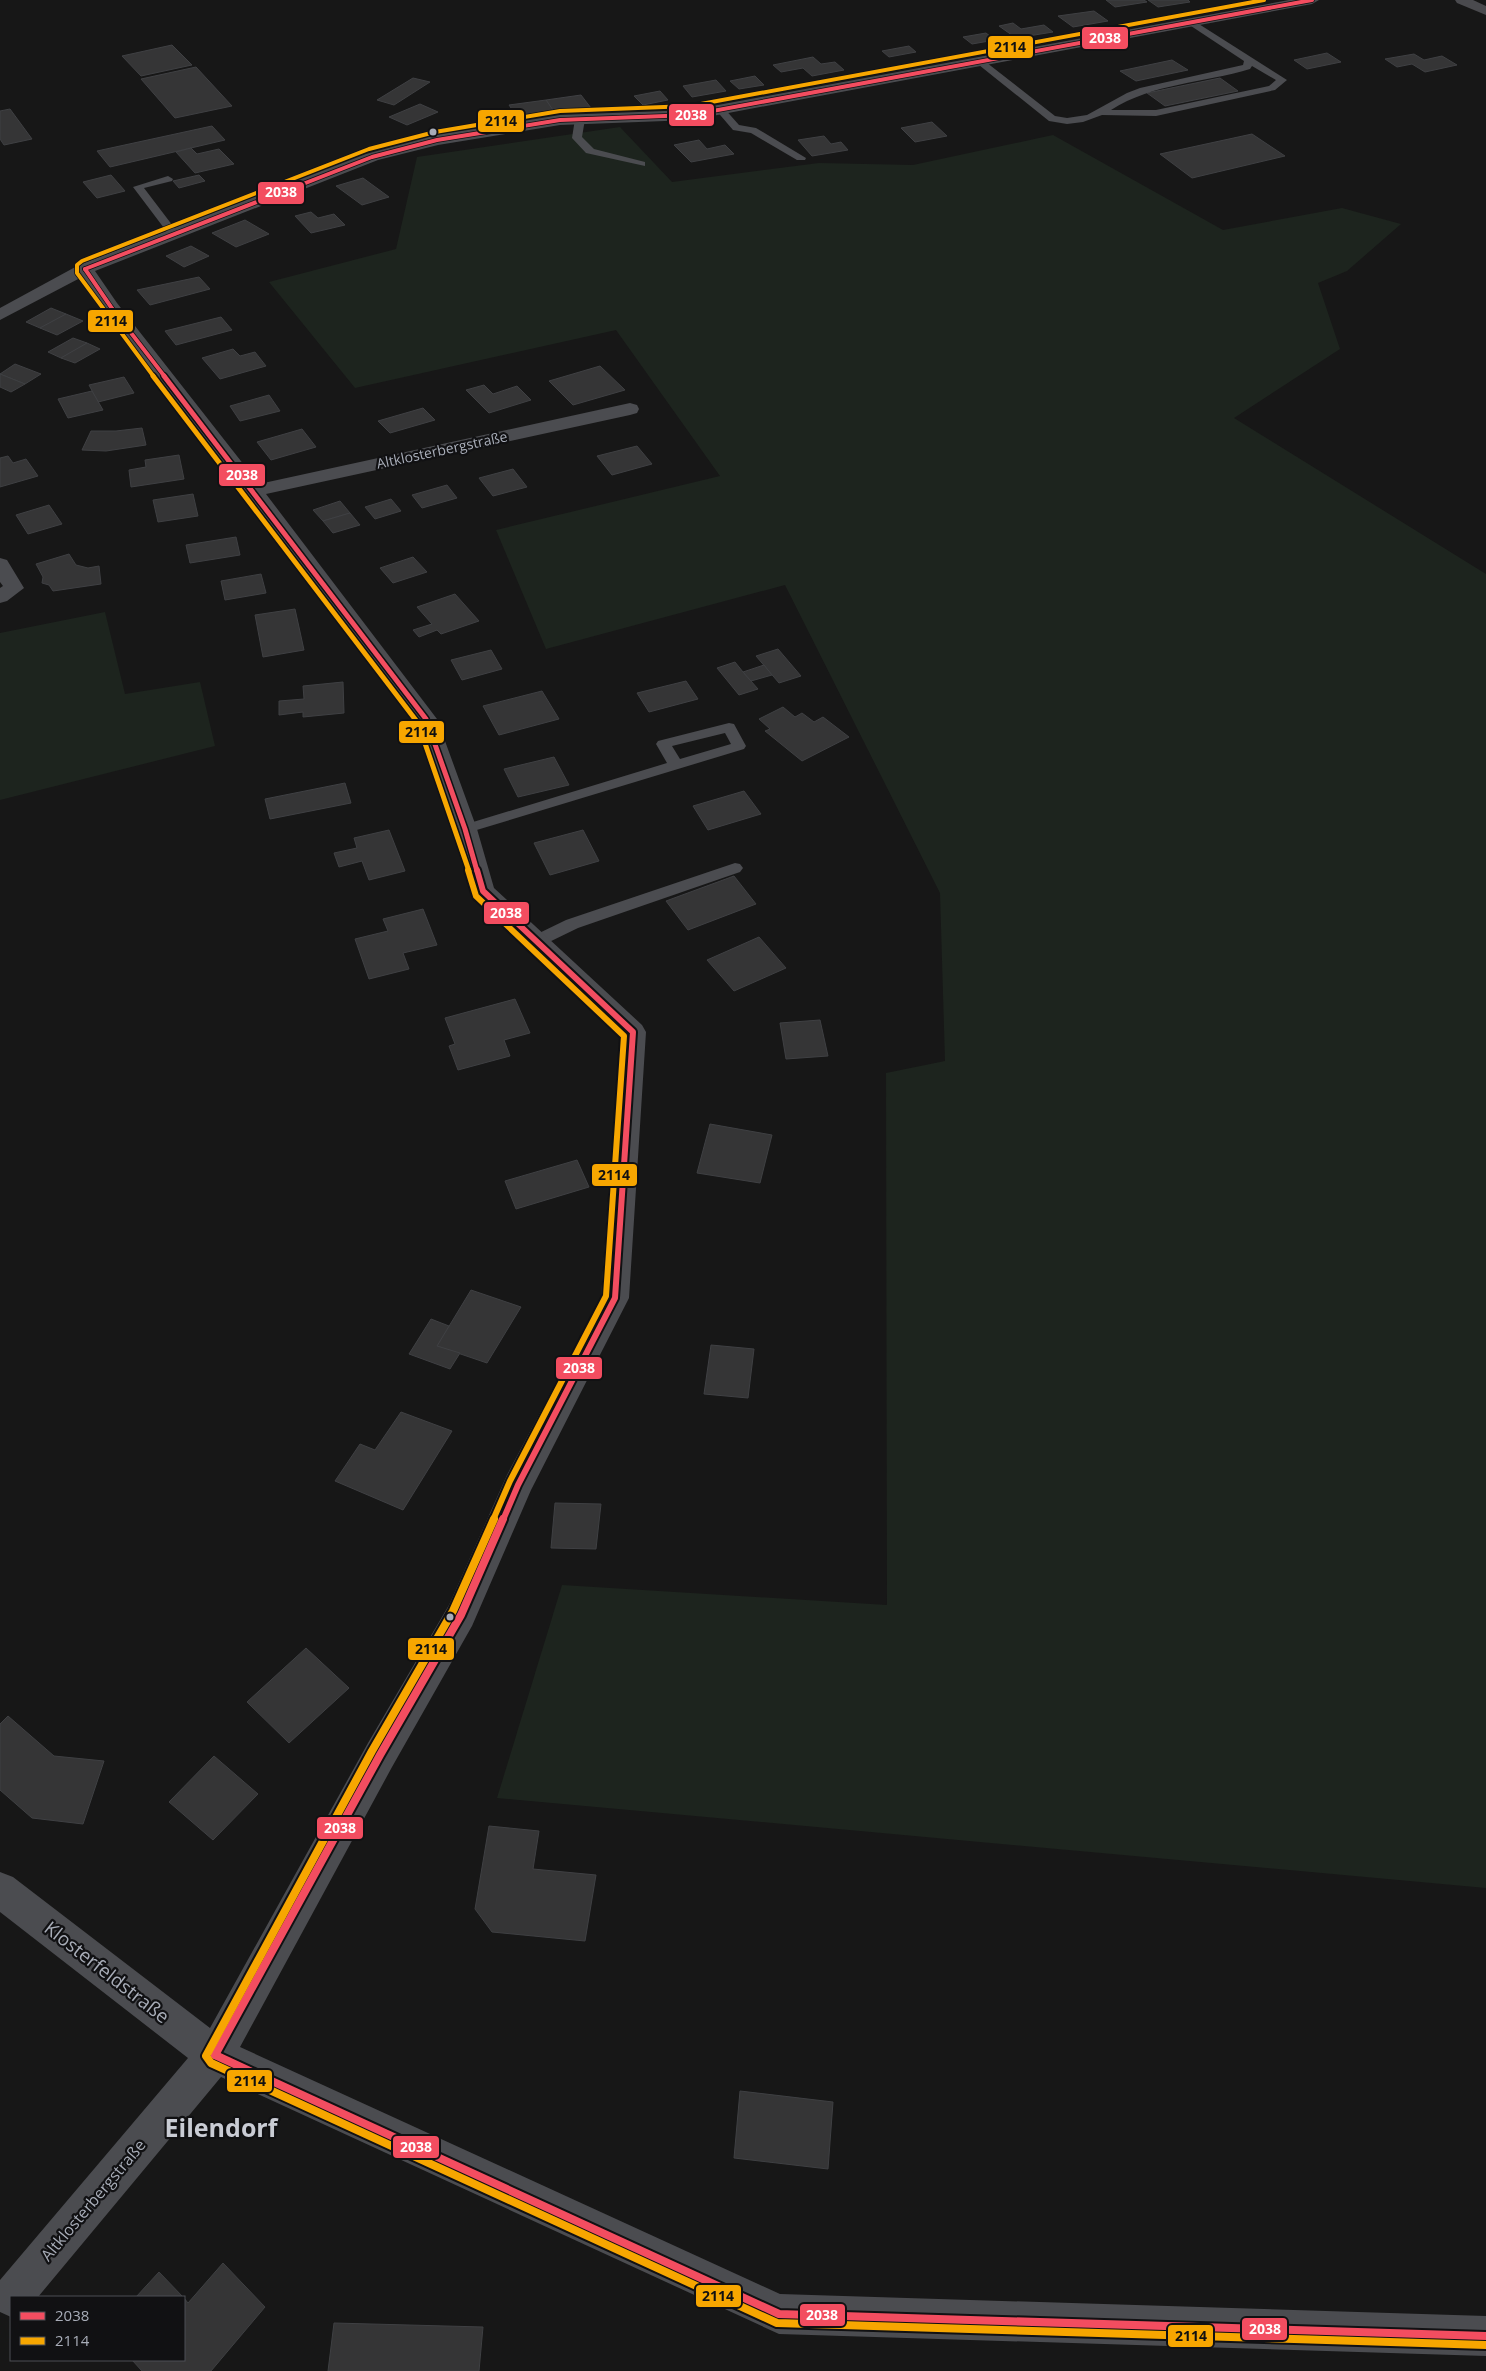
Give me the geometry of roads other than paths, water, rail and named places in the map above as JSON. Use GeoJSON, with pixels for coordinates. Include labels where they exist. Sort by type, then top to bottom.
{"type":"FeatureCollection","features":[{"type":"Feature","properties":{"kind":"main road"},"geometry":{"type":"LineString","coordinates":[[1462,0],[1486,11]]}},
{"type":"Feature","properties":{"kind":"street"},"geometry":{"type":"LineString","coordinates":[[0,315],[85,269],[372,157],[437,140],[560,120],[673,116],[720,109],[1312,0]]}},
{"type":"Feature","properties":{"kind":"street","name":"Altklosterbergstraße"},"geometry":{"type":"LineString","coordinates":[[14,2296],[215,2054],[380,1755],[461,1614],[518,1485],[615,1298],[633,1032],[484,891],[465,829],[426,719],[254,491],[111,307],[85,269]]}},
{"type":"Feature","properties":{"kind":"street","name":"Altklosterbergstraße"},"geometry":{"type":"LineString","coordinates":[[254,491],[630,409]]}},
{"type":"Feature","properties":{"kind":"street"},"geometry":{"type":"LineString","coordinates":[[0,564],[14,588],[0,596]]}},
{"type":"Feature","properties":{"kind":"street","name":"Klosterfeldstraße"},"geometry":{"type":"LineString","coordinates":[[0,1890],[215,2054],[779,2314],[1486,2336]]}},
{"type":"Feature","properties":{"kind":"street","name":"Altklosterbergstraße"},"geometry":{"type":"LineString","coordinates":[[0,2312],[10,2300]]}},
{"type":"Feature","properties":{"kind":"lane"},"geometry":{"type":"LineString","coordinates":[[1102,112],[1134,114],[1156,112],[1272,88],[1282,80],[1191,22]]}},
{"type":"Feature","properties":{"kind":"lane"},"geometry":{"type":"LineString","coordinates":[[979,61],[1052,119],[1066,122],[1079,121],[1102,112],[1132,94],[1247,67],[1249,60]]}},
{"type":"Feature","properties":{"kind":"lane"},"geometry":{"type":"LineString","coordinates":[[720,109],[736,128],[753,130],[801,158]]}},
{"type":"Feature","properties":{"kind":"lane"},"geometry":{"type":"LineString","coordinates":[[580,119],[577,138],[590,151],[641,164]]}},
{"type":"Feature","properties":{"kind":"lane"},"geometry":{"type":"LineString","coordinates":[[168,179],[135,186],[174,234]]}},
{"type":"Feature","properties":{"kind":"lane"},"geometry":{"type":"LineString","coordinates":[[465,829],[676,765]]}},
{"type":"Feature","properties":{"kind":"lane"},"geometry":{"type":"LineString","coordinates":[[537,941],[572,924],[734,868]]}},
{"type":"Feature","properties":{"kind":"district","name":"Eilendorf"},"geometry":{"type":"Point","coordinates":[221,2128]}}]}
